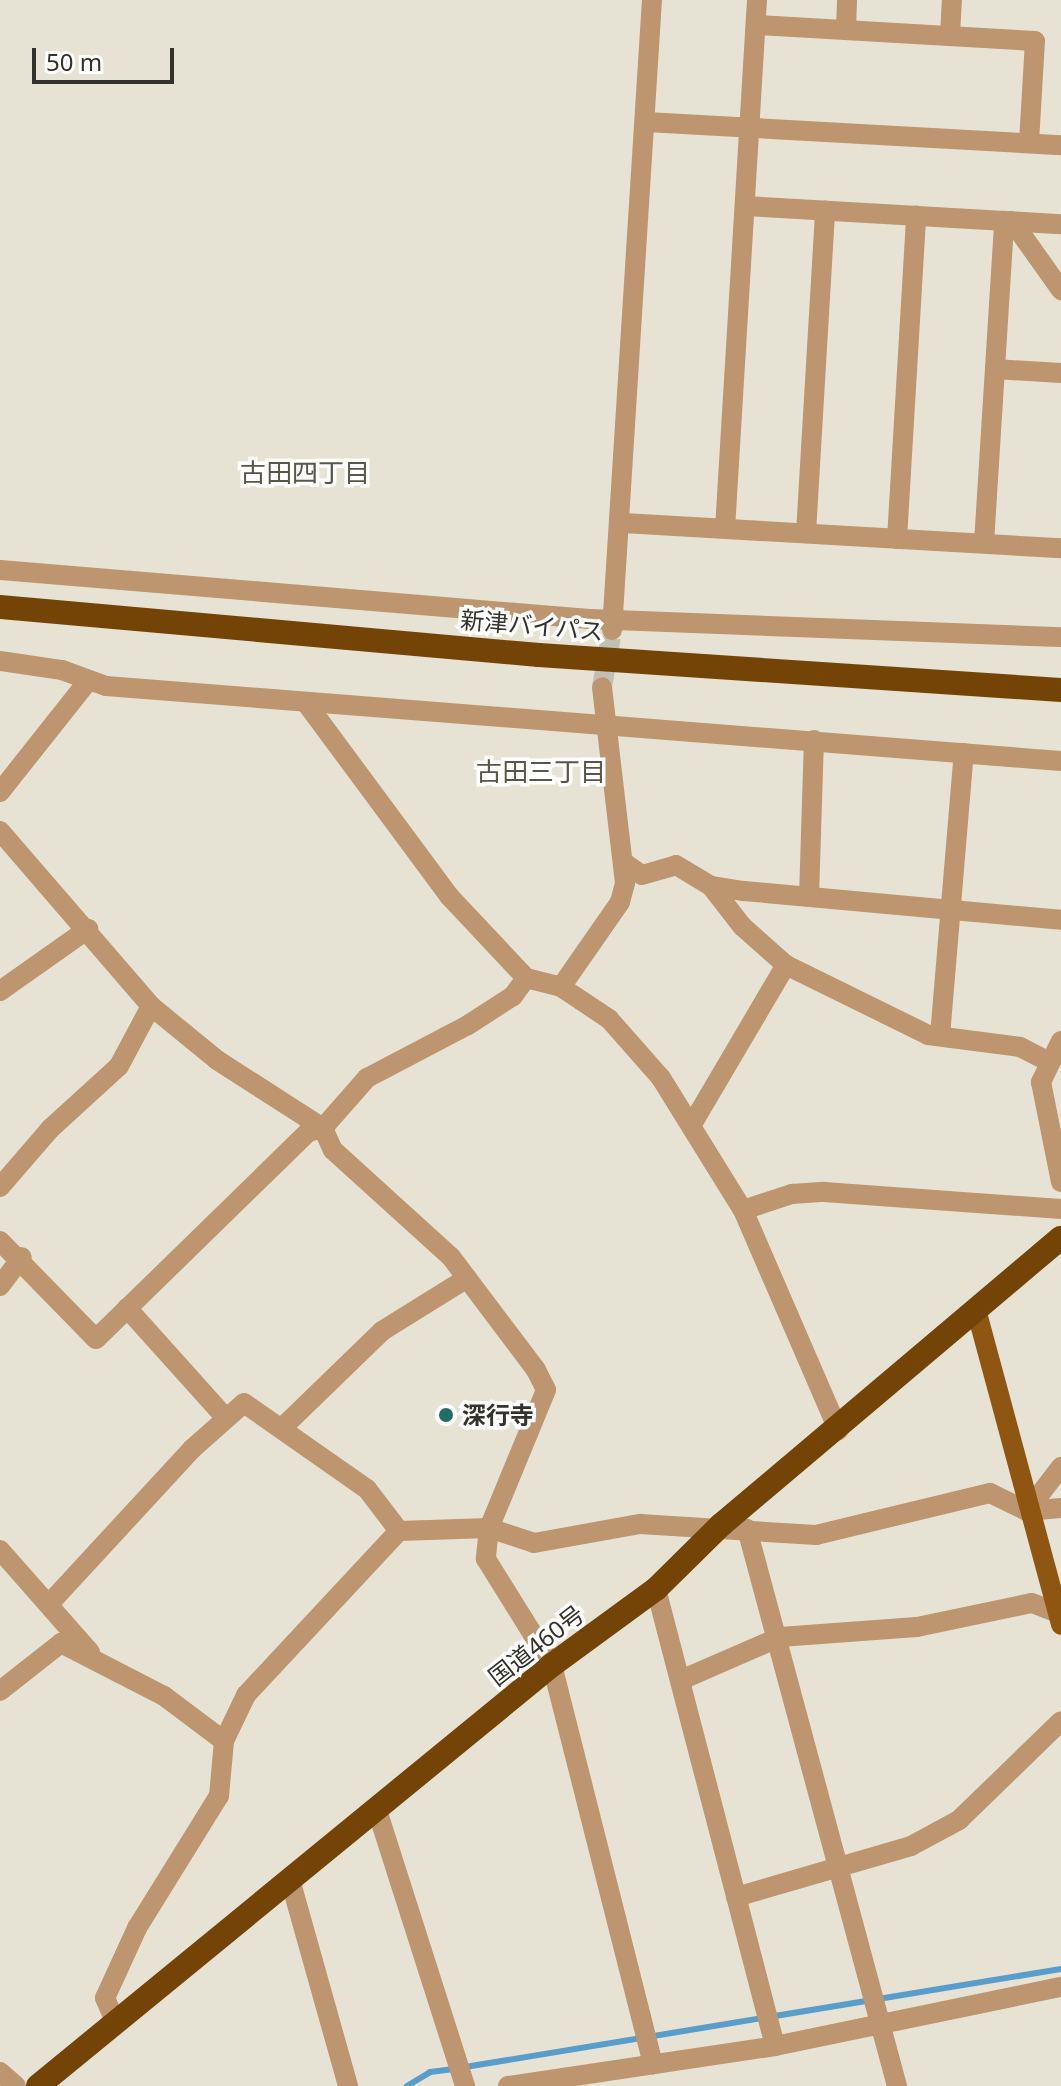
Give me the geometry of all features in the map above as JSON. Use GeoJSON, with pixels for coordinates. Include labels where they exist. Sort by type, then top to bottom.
{"type":"FeatureCollection","features":[{"type":"Feature","properties":{"kind":"highway","name":"新津バイパス"},"geometry":{"type":"LineString","coordinates":[[0,607],[539,655],[1061,690]]}},
{"type":"Feature","properties":{"kind":"highway","name":"国道460号"},"geometry":{"type":"LineString","coordinates":[[38,2086],[114,2019],[291,1883],[552,1665],[656,1589],[721,1525],[977,1313],[1061,1238]]}},
{"type":"Feature","properties":{"kind":"main road"},"geometry":{"type":"LineString","coordinates":[[977,1313],[1027,1511],[1061,1625]]}},
{"type":"Feature","properties":{"kind":"street"},"geometry":{"type":"LineString","coordinates":[[612,624],[623,523],[652,0]]}},
{"type":"Feature","properties":{"kind":"street"},"geometry":{"type":"LineString","coordinates":[[725,529],[757,0]]}},
{"type":"Feature","properties":{"kind":"street"},"geometry":{"type":"LineString","coordinates":[[846,30],[847,0]]}},
{"type":"Feature","properties":{"kind":"street"},"geometry":{"type":"LineString","coordinates":[[950,36],[952,0]]}},
{"type":"Feature","properties":{"kind":"street"},"geometry":{"type":"LineString","coordinates":[[756,25],[1035,41],[1029,143]]}},
{"type":"Feature","properties":{"kind":"street"},"geometry":{"type":"LineString","coordinates":[[646,122],[1061,145]]}},
{"type":"Feature","properties":{"kind":"street"},"geometry":{"type":"LineString","coordinates":[[745,206],[1061,224]]}},
{"type":"Feature","properties":{"kind":"street"},"geometry":{"type":"LineString","coordinates":[[806,533],[825,211]]}},
{"type":"Feature","properties":{"kind":"street"},"geometry":{"type":"LineString","coordinates":[[897,539],[916,216]]}},
{"type":"Feature","properties":{"kind":"street"},"geometry":{"type":"LineString","coordinates":[[1008,221],[1061,290]]}},
{"type":"Feature","properties":{"kind":"street"},"geometry":{"type":"LineString","coordinates":[[984,543],[1008,221]]}},
{"type":"Feature","properties":{"kind":"street"},"geometry":{"type":"LineString","coordinates":[[995,369],[1061,373]]}},
{"type":"Feature","properties":{"kind":"street"},"geometry":{"type":"LineString","coordinates":[[623,523],[1061,548]]}},
{"type":"Feature","properties":{"kind":"street"},"geometry":{"type":"LineString","coordinates":[[0,570],[612,624],[1061,637]]}},
{"type":"Feature","properties":{"kind":"street"},"geometry":{"type":"LineString","coordinates":[[0,661],[62,670],[88,681],[307,704],[603,722],[1061,761]]}},
{"type":"Feature","properties":{"kind":"street"},"geometry":{"type":"LineString","coordinates":[[0,792],[88,681]]}},
{"type":"Feature","properties":{"kind":"street"},"geometry":{"type":"LineString","coordinates":[[561,987],[620,902],[626,864],[603,722],[602,687]]}},
{"type":"Feature","properties":{"kind":"street"},"geometry":{"type":"LineString","coordinates":[[307,704],[450,897],[526,978],[561,987],[609,1019],[661,1078],[743,1210],[838,1430]]}},
{"type":"Feature","properties":{"kind":"street"},"geometry":{"type":"LineString","coordinates":[[809,897],[814,740]]}},
{"type":"Feature","properties":{"kind":"street"},"geometry":{"type":"LineString","coordinates":[[940,1036],[964,753]]}},
{"type":"Feature","properties":{"kind":"street"},"geometry":{"type":"LineString","coordinates":[[0,831],[88,929],[151,1006],[217,1060],[323,1128],[333,1150],[467,1278],[546,1390],[489,1528],[486,1559],[552,1665],[653,2064]]}},
{"type":"Feature","properties":{"kind":"street"},"geometry":{"type":"LineString","coordinates":[[626,864],[642,875],[676,865],[711,886],[742,926],[786,965],[940,1036],[1020,1047],[1047,1061]]}},
{"type":"Feature","properties":{"kind":"street"},"geometry":{"type":"LineString","coordinates":[[711,886],[1061,920]]}},
{"type":"Feature","properties":{"kind":"street"},"geometry":{"type":"LineString","coordinates":[[0,991],[88,929]]}},
{"type":"Feature","properties":{"kind":"street"},"geometry":{"type":"LineString","coordinates":[[691,1126],[786,965]]}},
{"type":"Feature","properties":{"kind":"street"},"geometry":{"type":"LineString","coordinates":[[0,1241],[22,1257],[96,1339],[308,1132],[323,1128],[367,1078],[468,1025],[513,996],[526,978]]}},
{"type":"Feature","properties":{"kind":"street"},"geometry":{"type":"LineString","coordinates":[[0,1187],[50,1129],[119,1066],[151,1006]]}},
{"type":"Feature","properties":{"kind":"street"},"geometry":{"type":"LineString","coordinates":[[1061,1041],[1047,1061],[1041,1082],[1061,1182]]}},
{"type":"Feature","properties":{"kind":"street"},"geometry":{"type":"LineString","coordinates":[[743,1210],[792,1194],[824,1192],[1061,1209]]}},
{"type":"Feature","properties":{"kind":"street"},"geometry":{"type":"LineString","coordinates":[[0,1286],[22,1257]]}},
{"type":"Feature","properties":{"kind":"street"},"geometry":{"type":"LineString","coordinates":[[283,1427],[382,1331],[467,1278]]}},
{"type":"Feature","properties":{"kind":"street"},"geometry":{"type":"LineString","coordinates":[[127,1308],[224,1416]]}},
{"type":"Feature","properties":{"kind":"street"},"geometry":{"type":"LineString","coordinates":[[49,1604],[224,1416],[244,1403],[283,1427],[367,1489],[399,1531]]}},
{"type":"Feature","properties":{"kind":"street"},"geometry":{"type":"LineString","coordinates":[[1027,1511],[1061,1467]]}},
{"type":"Feature","properties":{"kind":"street"},"geometry":{"type":"LineString","coordinates":[[114,2019],[105,1998],[137,1928],[219,1796],[224,1741],[246,1695],[399,1531],[489,1528],[534,1543],[640,1524],[721,1525],[816,1535],[990,1493],[1027,1511],[1061,1508]]}},
{"type":"Feature","properties":{"kind":"street"},"geometry":{"type":"LineString","coordinates":[[747,1529],[780,1637],[897,2086]]}},
{"type":"Feature","properties":{"kind":"street"},"geometry":{"type":"LineString","coordinates":[[0,1550],[95,1658]]}},
{"type":"Feature","properties":{"kind":"street"},"geometry":{"type":"LineString","coordinates":[[656,1589],[775,2046]]}},
{"type":"Feature","properties":{"kind":"street"},"geometry":{"type":"LineString","coordinates":[[681,1680],[780,1637],[917,1627],[1032,1603],[1060,1614]]}},
{"type":"Feature","properties":{"kind":"street"},"geometry":{"type":"LineString","coordinates":[[0,1691],[61,1643],[164,1696],[224,1741]]}},
{"type":"Feature","properties":{"kind":"street"},"geometry":{"type":"LineString","coordinates":[[736,1897],[911,1846],[959,1820],[1061,1721]]}},
{"type":"Feature","properties":{"kind":"street"},"geometry":{"type":"LineString","coordinates":[[377,1810],[465,2086]]}},
{"type":"Feature","properties":{"kind":"street"},"geometry":{"type":"LineString","coordinates":[[291,1883],[348,2086]]}},
{"type":"Feature","properties":{"kind":"street"},"geometry":{"type":"LineString","coordinates":[[508,2086],[775,2046],[881,2020],[1061,1987]]}},
{"type":"Feature","properties":{"kind":"street"},"geometry":{"type":"LineString","coordinates":[[0,2072],[16,2086]]}},
{"type":"Feature","properties":{"kind":"waterway"},"geometry":{"type":"LineString","coordinates":[[465,2067],[1061,1969]]}},
{"type":"Feature","properties":{"kind":"waterway"},"geometry":{"type":"LineString","coordinates":[[407,2086],[430,2072],[454,2069]]}},
{"type":"Feature","properties":{"kind":"tunnel"},"geometry":{"type":"LineString","coordinates":[[602,687],[612,630]]}},
{"type":"Feature","properties":{"kind":"place","name":"深行寺"},"geometry":{"type":"Point","coordinates":[446,1415]}},
{"type":"Feature","properties":{"kind":"district","name":"古田四丁目"},"geometry":{"type":"Point","coordinates":[305,473]}},
{"type":"Feature","properties":{"kind":"district","name":"古田三丁目"},"geometry":{"type":"Point","coordinates":[541,772]}}]}
